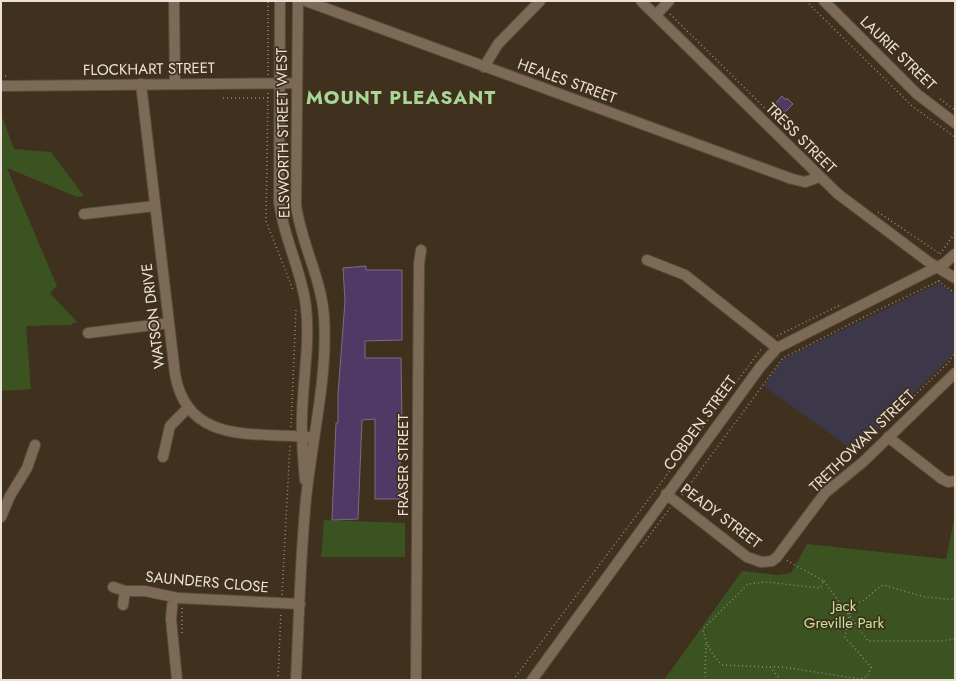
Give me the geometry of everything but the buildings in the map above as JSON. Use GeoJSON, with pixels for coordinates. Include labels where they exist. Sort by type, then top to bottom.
{"type":"FeatureCollection","features":[{"type":"Feature","properties":{"kind":"street"},"geometry":{"type":"LineString","coordinates":[[174,1],[175,84]]}},
{"type":"Feature","properties":{"kind":"street","name":"ELSWORTH STREET WEST"},"geometry":{"type":"LineString","coordinates":[[280,1],[280,212],[286,237],[300,278],[306,316],[302,437],[306,500]]}},
{"type":"Feature","properties":{"kind":"street","name":"ELSWORTH STREET WEST"},"geometry":{"type":"LineString","coordinates":[[296,680],[306,500],[315,438],[324,350],[324,315],[318,282],[301,232],[297,210],[298,1]]}},
{"type":"Feature","properties":{"kind":"street","name":"HEALES STREET"},"geometry":{"type":"LineString","coordinates":[[306,1],[792,179],[807,182],[819,177]]}},
{"type":"Feature","properties":{"kind":"street"},"geometry":{"type":"LineString","coordinates":[[484,67],[498,44],[540,1]]}},
{"type":"Feature","properties":{"kind":"street","name":"TRESS STREET"},"geometry":{"type":"LineString","coordinates":[[641,1],[819,177],[846,201],[953,277]]}},
{"type":"Feature","properties":{"kind":"street","name":"LAURIE STREET"},"geometry":{"type":"LineString","coordinates":[[824,1],[916,94],[955,123]]}},
{"type":"Feature","properties":{"kind":"street"},"geometry":{"type":"LineString","coordinates":[[656,15],[666,4]]}},
{"type":"Feature","properties":{"kind":"street","name":"FLOCKHART STREET"},"geometry":{"type":"LineString","coordinates":[[1,86],[297,82]]}},
{"type":"Feature","properties":{"kind":"street","name":"WATSON DRIVE"},"geometry":{"type":"LineString","coordinates":[[141,84],[176,380],[182,398],[188,408],[199,419],[221,430],[289,433],[302,437],[315,438]]}},
{"type":"Feature","properties":{"kind":"street"},"geometry":{"type":"LineString","coordinates":[[84,214],[155,206]]}},
{"type":"Feature","properties":{"kind":"street","name":"FRASER STREET"},"geometry":{"type":"LineString","coordinates":[[416,680],[419,264],[421,250]]}},
{"type":"Feature","properties":{"kind":"street","name":"COBDEN STREET"},"geometry":{"type":"LineString","coordinates":[[532,680],[666,494],[761,366],[777,348],[937,267],[955,254]]}},
{"type":"Feature","properties":{"kind":"street"},"geometry":{"type":"LineString","coordinates":[[647,260],[685,275],[777,348]]}},
{"type":"Feature","properties":{"kind":"street"},"geometry":{"type":"LineString","coordinates":[[88,333],[169,323]]}},
{"type":"Feature","properties":{"kind":"street","name":"TRETHOWAN STREET"},"geometry":{"type":"LineString","coordinates":[[779,555],[825,493],[863,462],[955,373]]}},
{"type":"Feature","properties":{"kind":"street"},"geometry":{"type":"LineString","coordinates":[[163,456],[170,426],[188,408]]}},
{"type":"Feature","properties":{"kind":"street"},"geometry":{"type":"LineString","coordinates":[[888,438],[942,479],[948,482],[955,481]]}},
{"type":"Feature","properties":{"kind":"street"},"geometry":{"type":"LineString","coordinates":[[1,517],[10,496],[27,468],[35,444]]}},
{"type":"Feature","properties":{"kind":"street","name":"PEADY STREET"},"geometry":{"type":"LineString","coordinates":[[666,494],[751,559],[765,562],[772,561],[779,555]]}},
{"type":"Feature","properties":{"kind":"street","name":"SAUNDERS CLOSE"},"geometry":{"type":"LineString","coordinates":[[113,586],[125,592],[145,591],[172,597],[300,604]]}},
{"type":"Feature","properties":{"kind":"street"},"geometry":{"type":"LineString","coordinates":[[123,605],[125,592]]}},
{"type":"Feature","properties":{"kind":"street"},"geometry":{"type":"LineString","coordinates":[[172,597],[171,616],[177,680]]}},
{"type":"Feature","properties":{"kind":"path"},"geometry":{"type":"LineString","coordinates":[[268,1],[266,221],[294,293]]}},
{"type":"Feature","properties":{"kind":"path"},"geometry":{"type":"LineString","coordinates":[[806,1],[912,106],[955,137]]}},
{"type":"Feature","properties":{"kind":"path"},"geometry":{"type":"LineString","coordinates":[[666,4],[779,122]]}},
{"type":"Feature","properties":{"kind":"path"},"geometry":{"type":"LineString","coordinates":[[917,80],[927,90]]}},
{"type":"Feature","properties":{"kind":"path"},"geometry":{"type":"LineString","coordinates":[[223,98],[268,98]]}},
{"type":"Feature","properties":{"kind":"path"},"geometry":{"type":"LineString","coordinates":[[938,98],[955,110]]}},
{"type":"Feature","properties":{"kind":"path"},"geometry":{"type":"LineString","coordinates":[[876,210],[940,254],[955,233]]}},
{"type":"Feature","properties":{"kind":"path"},"geometry":{"type":"LineString","coordinates":[[680,497],[783,358],[938,281],[953,277]]}},
{"type":"Feature","properties":{"kind":"path"},"geometry":{"type":"LineString","coordinates":[[938,281],[955,293]]}},
{"type":"Feature","properties":{"kind":"path"},"geometry":{"type":"LineString","coordinates":[[278,680],[296,308]]}},
{"type":"Feature","properties":{"kind":"path"},"geometry":{"type":"LineString","coordinates":[[854,454],[948,363],[955,353]]}},
{"type":"Feature","properties":{"kind":"path"},"geometry":{"type":"LineString","coordinates":[[779,555],[793,565],[824,581],[868,641],[940,641],[955,639]]}},
{"type":"Feature","properties":{"kind":"path"},"geometry":{"type":"LineString","coordinates":[[824,581],[820,588],[766,582],[748,584],[703,629],[706,642],[712,654],[722,665],[783,667],[860,679],[868,676],[871,667],[846,637],[849,616],[855,604],[864,602],[875,589],[883,585],[925,597],[955,600]]}},
{"type":"Feature","properties":{"kind":"path"},"geometry":{"type":"LineString","coordinates":[[706,642],[705,675],[707,680]]}},
{"type":"Feature","properties":{"kind":"path"},"geometry":{"type":"LineString","coordinates":[[770,667],[781,680]]}},
{"type":"Feature","properties":{"kind":"shaded area"},"geometry":{"type":"Polygon","coordinates":[[[939,283],[955,294],[955,353],[854,451],[764,386],[783,359],[939,283]]]}},
{"type":"Feature","properties":{"kind":"green space"},"geometry":{"type":"Polygon","coordinates":[[[1,114],[14,149],[51,152],[84,196],[77,197],[7,168],[57,286],[50,293],[77,322],[70,325],[26,326],[31,389],[1,391],[1,114]]]}},
{"type":"Feature","properties":{"kind":"green space","name":"Jack Greville Park"},"geometry":{"type":"Polygon","coordinates":[[[955,515],[955,680],[664,680],[742,571],[778,575],[791,573],[807,544],[946,559],[955,515]]]}},
{"type":"Feature","properties":{"kind":"green space"},"geometry":{"type":"Polygon","coordinates":[[[324,520],[405,523],[405,557],[321,557],[324,520]]]}},
{"type":"Feature","properties":{"kind":"district","name":"MOUNT PLEASANT"},"geometry":{"type":"Point","coordinates":[401,97]}}]}
